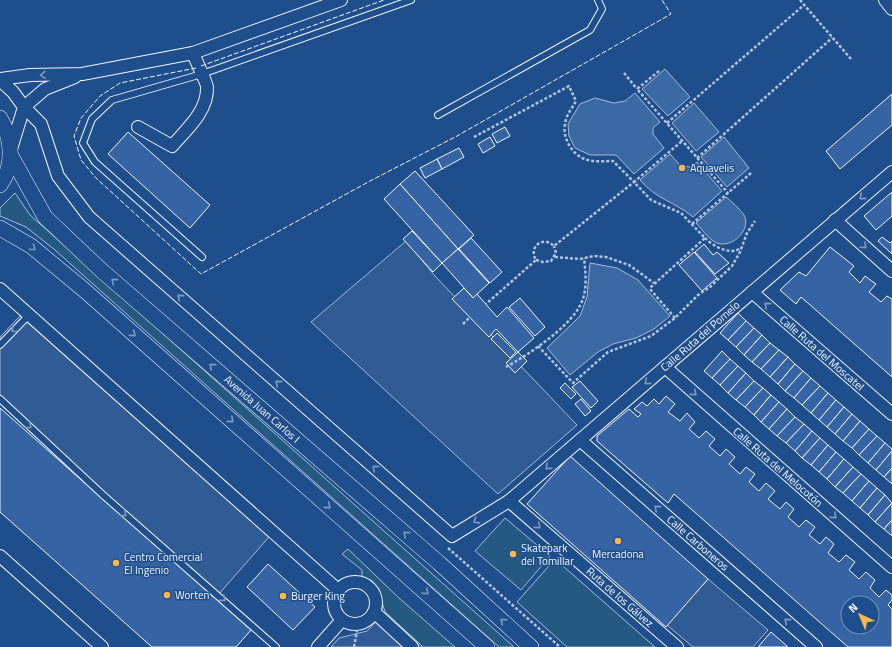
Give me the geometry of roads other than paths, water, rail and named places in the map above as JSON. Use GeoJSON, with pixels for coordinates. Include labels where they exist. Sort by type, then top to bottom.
{"type":"FeatureCollection","features":[{"type":"Feature","properties":{"kind":"street"},"geometry":{"type":"LineString","coordinates":[[0,80],[30,75],[82,74],[193,53],[341,0]]}},
{"type":"Feature","properties":{"kind":"street"},"geometry":{"type":"LineString","coordinates":[[886,0],[892,9]]}},
{"type":"Feature","properties":{"kind":"street"},"geometry":{"type":"LineString","coordinates":[[138,127],[172,146],[203,110],[208,86],[193,53]]}},
{"type":"Feature","properties":{"kind":"street"},"geometry":{"type":"LineString","coordinates":[[0,185],[3,181],[24,107],[45,89],[82,74]]}},
{"type":"Feature","properties":{"kind":"street"},"geometry":{"type":"LineString","coordinates":[[0,80],[13,92],[24,107]]}},
{"type":"Feature","properties":{"kind":"street","name":"Calle Ruta del Pomelo"},"geometry":{"type":"LineString","coordinates":[[24,107],[41,124],[58,176],[89,217],[452,536],[509,501],[892,172]]}},
{"type":"Feature","properties":{"kind":"street"},"geometry":{"type":"LineString","coordinates":[[0,118],[7,129],[11,152]]}},
{"type":"Feature","properties":{"kind":"street","name":"Avenida Juan Carlos I"},"geometry":{"type":"LineString","coordinates":[[11,152],[46,217],[101,270],[433,558],[531,647]]}},
{"type":"Feature","properties":{"kind":"street"},"geometry":{"type":"LineString","coordinates":[[835,220],[892,271]]}},
{"type":"Feature","properties":{"kind":"street"},"geometry":{"type":"LineString","coordinates":[[0,228],[31,246],[83,289],[487,647]]}},
{"type":"Feature","properties":{"kind":"street"},"geometry":{"type":"LineString","coordinates":[[0,289],[338,590]]}},
{"type":"Feature","properties":{"kind":"street","name":"Calle Ruta del Moscatel"},"geometry":{"type":"LineString","coordinates":[[752,292],[892,414]]}},
{"type":"Feature","properties":{"kind":"street","name":"Calle Ruta del Melocotón"},"geometry":{"type":"LineString","coordinates":[[665,367],[892,567]]}},
{"type":"Feature","properties":{"kind":"street","name":"Calle Carboneros"},"geometry":{"type":"LineString","coordinates":[[580,440],[816,647]]}},
{"type":"Feature","properties":{"kind":"street","name":"Ruta de los Gálvez"},"geometry":{"type":"LineString","coordinates":[[509,501],[677,647]]}},
{"type":"Feature","properties":{"kind":"street"},"geometry":{"type":"LineString","coordinates":[[0,556],[102,647]]}},
{"type":"Feature","properties":{"kind":"street"},"geometry":{"type":"LineString","coordinates":[[355,582],[364,584],[374,596],[376,603],[374,612],[370,618],[358,624],[346,623],[335,612],[333,605],[338,590],[348,583],[355,582]]}},
{"type":"Feature","properties":{"kind":"street"},"geometry":{"type":"LineString","coordinates":[[374,612],[412,647]]}},
{"type":"Feature","properties":{"kind":"street"},"geometry":{"type":"LineString","coordinates":[[318,647],[342,620]]}},
{"type":"Feature","properties":{"kind":"lane"},"geometry":{"type":"LineString","coordinates":[[202,257],[95,162],[83,143],[92,119],[112,100],[202,74],[411,0]]}},
{"type":"Feature","properties":{"kind":"lane"},"geometry":{"type":"LineString","coordinates":[[438,115],[590,30],[602,9],[598,0]]}},
{"type":"Feature","properties":{"kind":"lane"},"geometry":{"type":"LineString","coordinates":[[0,344],[29,315]]}},
{"type":"Feature","properties":{"kind":"lane"},"geometry":{"type":"LineString","coordinates":[[0,399],[109,500],[276,647]]}},
{"type":"Feature","properties":{"kind":"place","name":"Aquavelis"},"geometry":{"type":"Point","coordinates":[682,168]}},
{"type":"Feature","properties":{"kind":"place","name":"Mercadona"},"geometry":{"type":"Point","coordinates":[618,541]}},
{"type":"Feature","properties":{"kind":"place","name":"Skatepark del Tomillar"},"geometry":{"type":"Point","coordinates":[513,554]}},
{"type":"Feature","properties":{"kind":"place","name":"Centro Comercial El Ingenio"},"geometry":{"type":"Point","coordinates":[116,563]}},
{"type":"Feature","properties":{"kind":"place","name":"Worten"},"geometry":{"type":"Point","coordinates":[167,595]}},
{"type":"Feature","properties":{"kind":"place","name":"Burger King"},"geometry":{"type":"Point","coordinates":[283,596]}}]}
